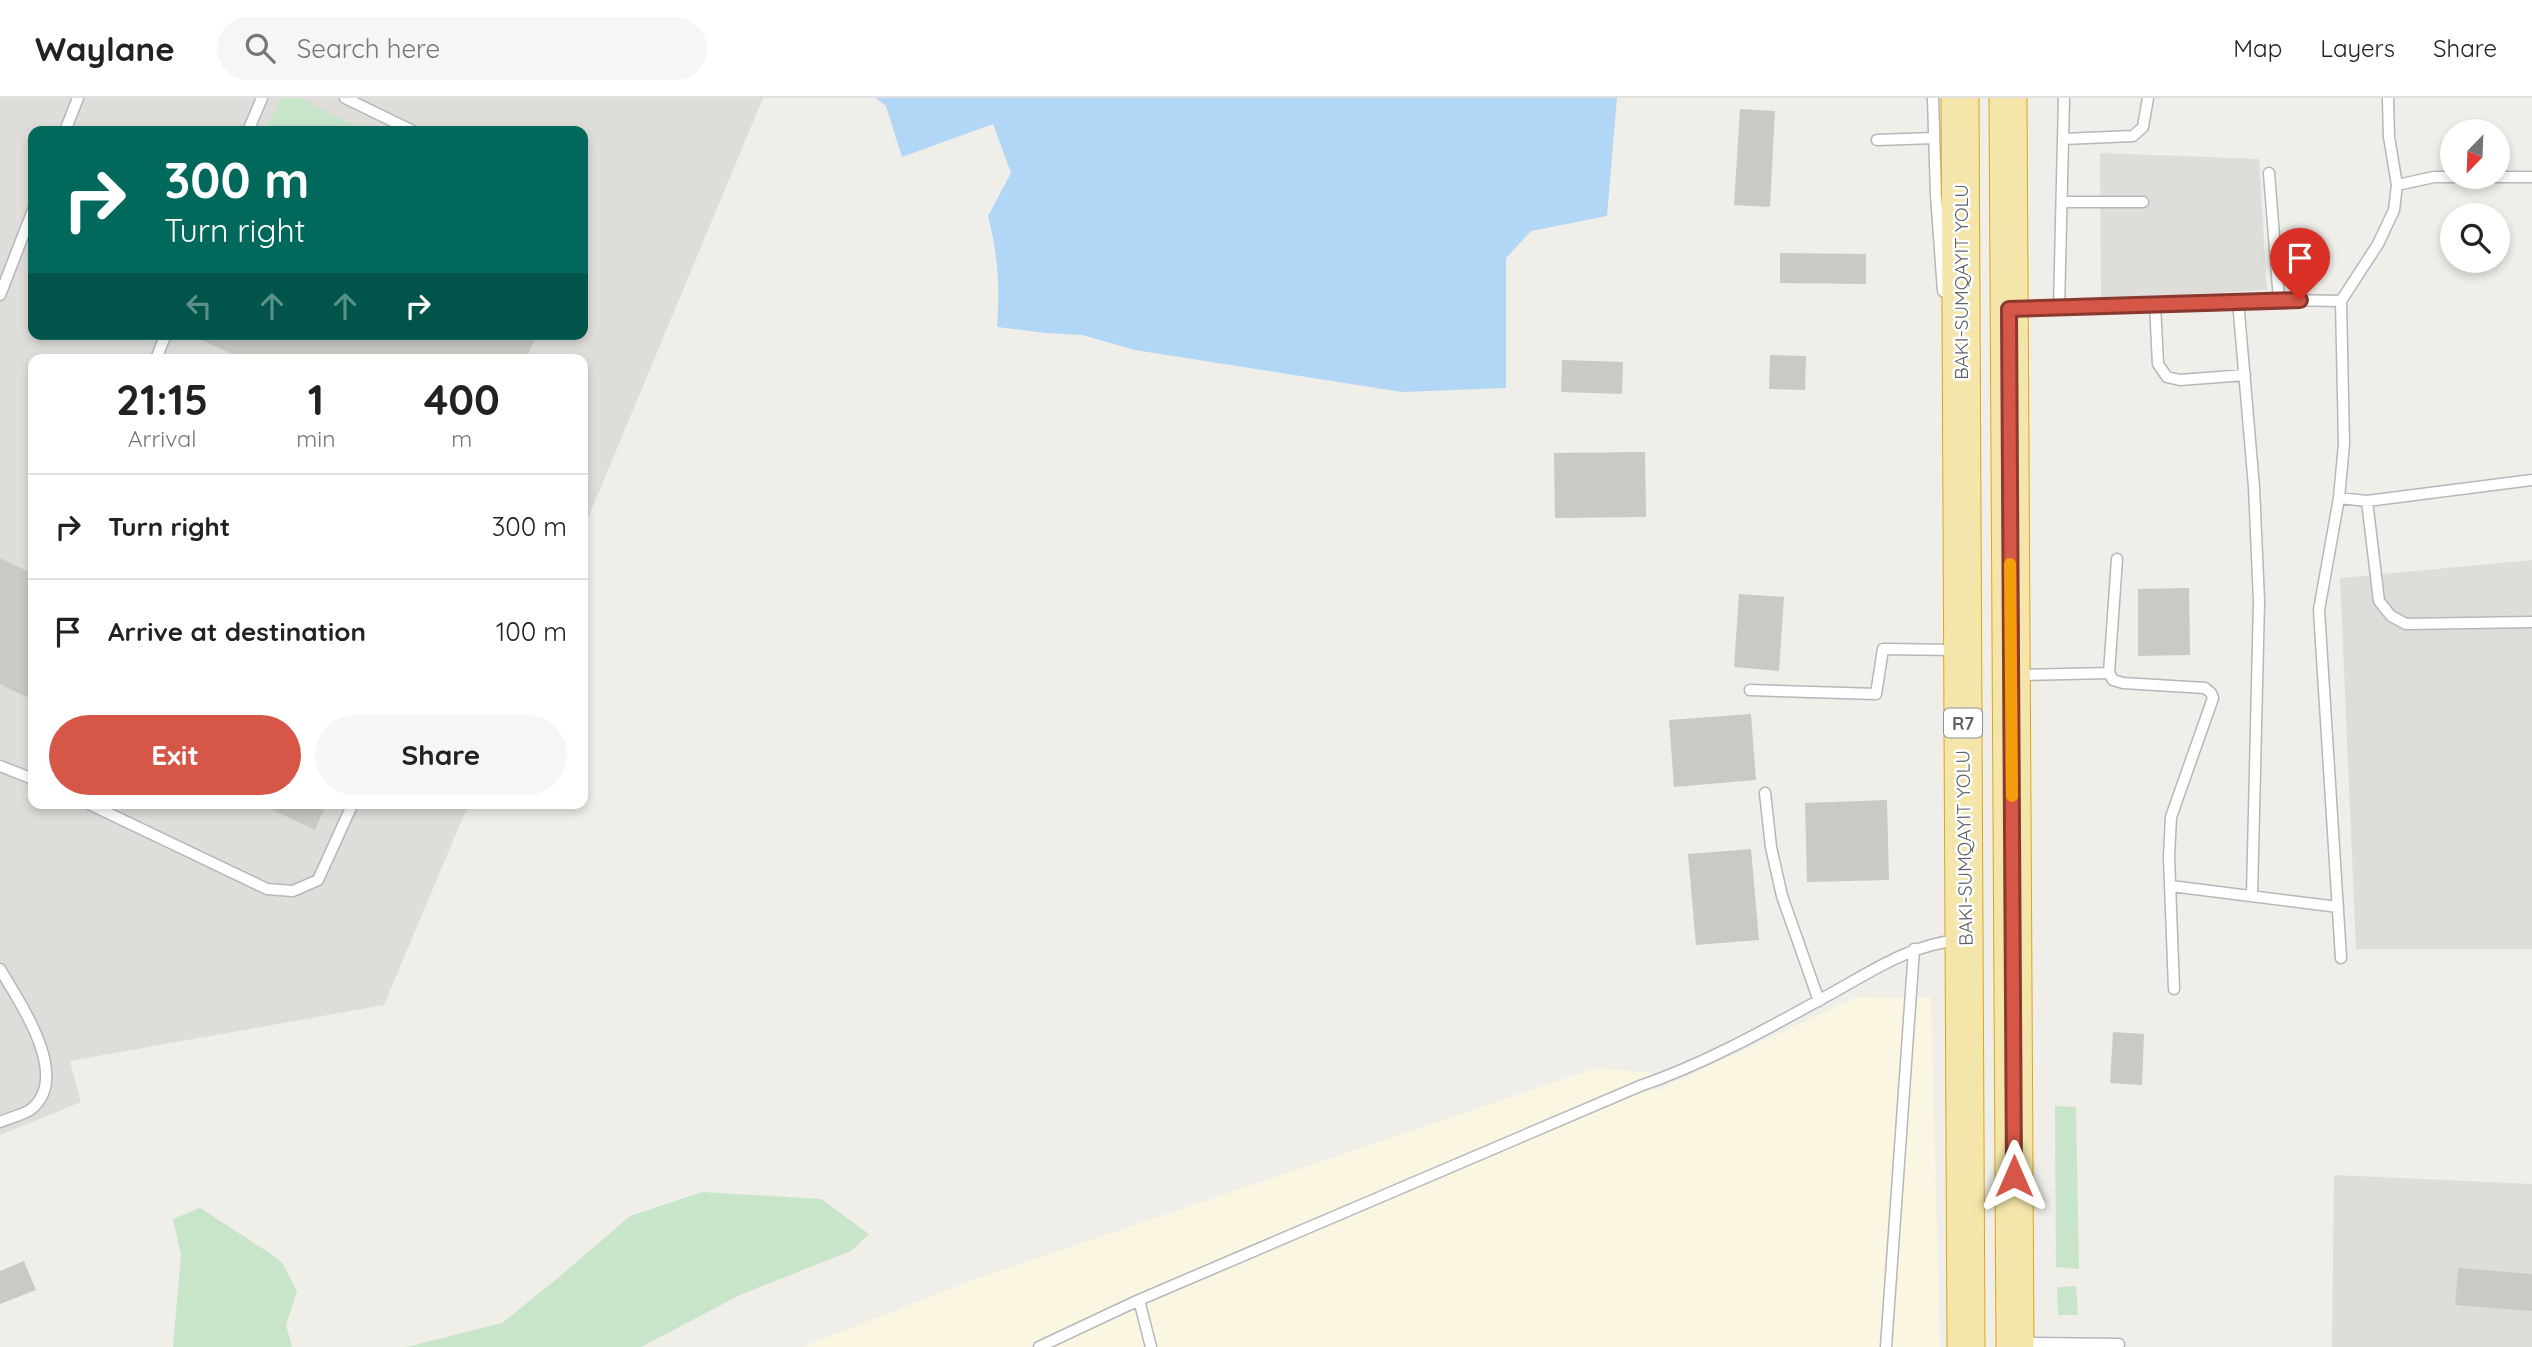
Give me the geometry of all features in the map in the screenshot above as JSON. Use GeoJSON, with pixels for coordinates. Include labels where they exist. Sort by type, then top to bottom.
{"type":"FeatureCollection","features":[{"type":"Feature","properties":{"kind":"highway","name":"R7"},"geometry":{"type":"LineString","coordinates":[[1960,98],[1955,326],[1962,650],[1966,1347]]}},
{"type":"Feature","properties":{"kind":"highway","name":"R7"},"geometry":{"type":"LineString","coordinates":[[2008,98],[2015,1345]]}},
{"type":"Feature","properties":{"kind":"lane"},"geometry":{"type":"LineString","coordinates":[[67,126],[78,98]]}},
{"type":"Feature","properties":{"kind":"lane"},"geometry":{"type":"LineString","coordinates":[[250,126],[262,98]]}},
{"type":"Feature","properties":{"kind":"lane"},"geometry":{"type":"LineString","coordinates":[[345,98],[403,126]]}},
{"type":"Feature","properties":{"kind":"lane"},"geometry":{"type":"LineString","coordinates":[[1933,98],[1936,195],[1944,303]]}},
{"type":"Feature","properties":{"kind":"lane"},"geometry":{"type":"LineString","coordinates":[[2059,307],[2064,98]]}},
{"type":"Feature","properties":{"kind":"lane"},"geometry":{"type":"LineString","coordinates":[[2063,139],[2133,136],[2143,127],[2148,98]]}},
{"type":"Feature","properties":{"kind":"lane"},"geometry":{"type":"LineString","coordinates":[[2341,958],[2319,610],[2339,498],[2344,444],[2341,301],[2378,244],[2394,210],[2397,185],[2389,137],[2388,98]]}},
{"type":"Feature","properties":{"kind":"lane"},"geometry":{"type":"LineString","coordinates":[[1877,140],[1934,138]]}},
{"type":"Feature","properties":{"kind":"lane"},"geometry":{"type":"LineString","coordinates":[[2269,173],[2279,300]]}},
{"type":"Feature","properties":{"kind":"lane"},"geometry":{"type":"LineString","coordinates":[[2397,185],[2440,177]]}},
{"type":"Feature","properties":{"kind":"lane"},"geometry":{"type":"LineString","coordinates":[[2510,177],[2532,177]]}},
{"type":"Feature","properties":{"kind":"lane"},"geometry":{"type":"LineString","coordinates":[[2062,202],[2143,202]]}},
{"type":"Feature","properties":{"kind":"lane"},"geometry":{"type":"LineString","coordinates":[[0,295],[28,223]]}},
{"type":"Feature","properties":{"kind":"lane"},"geometry":{"type":"LineString","coordinates":[[2009,309],[2279,300],[2341,301]]}},
{"type":"Feature","properties":{"kind":"lane"},"geometry":{"type":"LineString","coordinates":[[2238,301],[2254,487],[2259,601],[2252,896]]}},
{"type":"Feature","properties":{"kind":"lane"},"geometry":{"type":"LineString","coordinates":[[2155,304],[2158,365],[2167,377],[2180,380],[2245,375]]}},
{"type":"Feature","properties":{"kind":"lane"},"geometry":{"type":"LineString","coordinates":[[2339,498],[2367,502],[2532,480]]}},
{"type":"Feature","properties":{"kind":"lane"},"geometry":{"type":"LineString","coordinates":[[2367,502],[2379,601],[2391,616],[2406,624],[2532,622]]}},
{"type":"Feature","properties":{"kind":"lane"},"geometry":{"type":"LineString","coordinates":[[2117,559],[2109,673],[2113,680],[2204,688],[2213,698],[2171,817],[2174,989]]}},
{"type":"Feature","properties":{"kind":"lane"},"geometry":{"type":"LineString","coordinates":[[1750,690],[1876,694],[1883,649],[1962,650]]}},
{"type":"Feature","properties":{"kind":"lane"},"geometry":{"type":"LineString","coordinates":[[2011,675],[2109,673]]}},
{"type":"Feature","properties":{"kind":"lane"},"geometry":{"type":"LineString","coordinates":[[0,766],[28,777]]}},
{"type":"Feature","properties":{"kind":"lane"},"geometry":{"type":"LineString","coordinates":[[1765,793],[1771,847],[1782,896],[1819,1001]]}},
{"type":"Feature","properties":{"kind":"lane"},"geometry":{"type":"LineString","coordinates":[[100,809],[267,889],[293,891],[318,880],[350,809]]}},
{"type":"Feature","properties":{"kind":"lane"},"geometry":{"type":"LineString","coordinates":[[2171,886],[2338,907]]}},
{"type":"Feature","properties":{"kind":"lane"},"geometry":{"type":"LineString","coordinates":[[1039,1347],[1139,1300],[1640,1086],[1675,1074],[1914,949],[1965,939]]}},
{"type":"Feature","properties":{"kind":"lane"},"geometry":{"type":"LineString","coordinates":[[1886,1347],[1914,949]]}},
{"type":"Feature","properties":{"kind":"lane"},"geometry":{"type":"LineString","coordinates":[[0,969],[32,1025],[46,1066],[47,1080],[43,1093],[30,1110],[0,1122]]}},
{"type":"Feature","properties":{"kind":"lane"},"geometry":{"type":"LineString","coordinates":[[1139,1300],[1151,1347]]}},
{"type":"Feature","properties":{"kind":"lane"},"geometry":{"type":"LineString","coordinates":[[2015,1345],[2119,1344]]}},
{"type":"Feature","properties":{"kind":"shaded area"},"geometry":{"type":"Polygon","coordinates":[[[0,98],[763,98],[588,518],[588,354],[28,354],[28,809],[466,809],[384,1005],[70,1061],[81,1102],[0,1135],[0,98]]]}},
{"type":"Feature","properties":{"kind":"shaded area"},"geometry":{"type":"Polygon","coordinates":[[[2100,153],[2259,159],[2267,290],[2101,299],[2100,153]]]}},
{"type":"Feature","properties":{"kind":"shaded area"},"geometry":{"type":"Polygon","coordinates":[[[2532,560],[2532,949],[2356,949],[2340,578],[2532,560]]]}},
{"type":"Feature","properties":{"kind":"shaded area"},"geometry":{"type":"Polygon","coordinates":[[[1857,997],[1931,998],[1940,1347],[802,1347],[973,1280],[1596,1068],[1653,1073],[1655,1091],[1857,997]]]}},
{"type":"Feature","properties":{"kind":"shaded area"},"geometry":{"type":"Polygon","coordinates":[[[2334,1175],[2532,1184],[2532,1347],[2332,1347],[2334,1175]]]}},
{"type":"Feature","properties":{"kind":"green space"},"geometry":{"type":"Polygon","coordinates":[[[280,98],[301,98],[356,126],[268,126],[280,98]]]}},
{"type":"Feature","properties":{"kind":"green space"},"geometry":{"type":"Polygon","coordinates":[[[2055,1106],[2076,1107],[2079,1269],[2056,1267],[2055,1106]]]}},
{"type":"Feature","properties":{"kind":"green space"},"geometry":{"type":"Polygon","coordinates":[[[702,1192],[821,1199],[869,1234],[851,1251],[742,1294],[641,1347],[407,1347],[502,1323],[630,1216],[702,1192]]]}},
{"type":"Feature","properties":{"kind":"green space"},"geometry":{"type":"Polygon","coordinates":[[[200,1208],[283,1264],[297,1291],[286,1325],[292,1347],[173,1347],[181,1255],[173,1219],[200,1208]]]}},
{"type":"Feature","properties":{"kind":"green space"},"geometry":{"type":"Polygon","coordinates":[[[2076,1286],[2078,1315],[2058,1315],[2057,1287],[2076,1286]]]}},
{"type":"Feature","properties":{"kind":"water"},"geometry":{"type":"Polygon","coordinates":[[[876,98],[1617,98],[1607,216],[1531,231],[1506,258],[1506,388],[1402,392],[1135,350],[1082,335],[997,327],[997,271],[988,216],[1011,173],[993,124],[902,157],[886,106],[876,98]]]}},
{"type":"Feature","properties":{"kind":"building"},"geometry":{"type":"Polygon","coordinates":[[[1740,109],[1775,111],[1770,207],[1734,205],[1740,109]]]}},
{"type":"Feature","properties":{"kind":"building"},"geometry":{"type":"Polygon","coordinates":[[[1780,253],[1866,254],[1866,284],[1780,283],[1780,253]]]}},
{"type":"Feature","properties":{"kind":"building"},"geometry":{"type":"Polygon","coordinates":[[[202,340],[534,340],[528,354],[232,354],[202,340]]]}},
{"type":"Feature","properties":{"kind":"building"},"geometry":{"type":"Polygon","coordinates":[[[1770,355],[1806,356],[1805,390],[1769,389],[1770,355]]]}},
{"type":"Feature","properties":{"kind":"building"},"geometry":{"type":"Polygon","coordinates":[[[1562,360],[1623,362],[1622,394],[1561,392],[1562,360]]]}},
{"type":"Feature","properties":{"kind":"building"},"geometry":{"type":"Polygon","coordinates":[[[1645,452],[1646,517],[1555,518],[1554,453],[1645,452]]]}},
{"type":"Feature","properties":{"kind":"building"},"geometry":{"type":"Polygon","coordinates":[[[0,558],[28,572],[28,698],[0,684],[0,558]]]}},
{"type":"Feature","properties":{"kind":"building"},"geometry":{"type":"Polygon","coordinates":[[[2189,588],[2190,655],[2138,656],[2138,589],[2189,588]]]}},
{"type":"Feature","properties":{"kind":"building"},"geometry":{"type":"Polygon","coordinates":[[[1739,594],[1784,597],[1779,671],[1734,667],[1739,594]]]}},
{"type":"Feature","properties":{"kind":"building"},"geometry":{"type":"Polygon","coordinates":[[[1751,714],[1756,780],[1674,787],[1669,720],[1751,714]]]}},
{"type":"Feature","properties":{"kind":"building"},"geometry":{"type":"Polygon","coordinates":[[[1887,800],[1889,880],[1807,882],[1805,803],[1887,800]]]}},
{"type":"Feature","properties":{"kind":"building"},"geometry":{"type":"Polygon","coordinates":[[[271,809],[324,809],[315,830],[271,809]]]}},
{"type":"Feature","properties":{"kind":"building"},"geometry":{"type":"Polygon","coordinates":[[[1751,849],[1759,940],[1696,945],[1688,854],[1751,849]]]}},
{"type":"Feature","properties":{"kind":"building"},"geometry":{"type":"Polygon","coordinates":[[[2113,1032],[2144,1034],[2142,1085],[2110,1083],[2113,1032]]]}},
{"type":"Feature","properties":{"kind":"building"},"geometry":{"type":"Polygon","coordinates":[[[24,1261],[36,1290],[0,1304],[0,1271],[24,1261]]]}},
{"type":"Feature","properties":{"kind":"building"},"geometry":{"type":"Polygon","coordinates":[[[2458,1268],[2532,1274],[2532,1311],[2455,1305],[2458,1268]]]}},
{"type":"Feature","properties":{"kind":"slow traffic"},"geometry":{"type":"LineString","coordinates":[[2010,564],[2012,796]]}},
{"type":"Feature","properties":{"kind":"route"},"geometry":{"type":"LineString","coordinates":[[2014,1176],[2009,309],[2300,300]]}}]}
